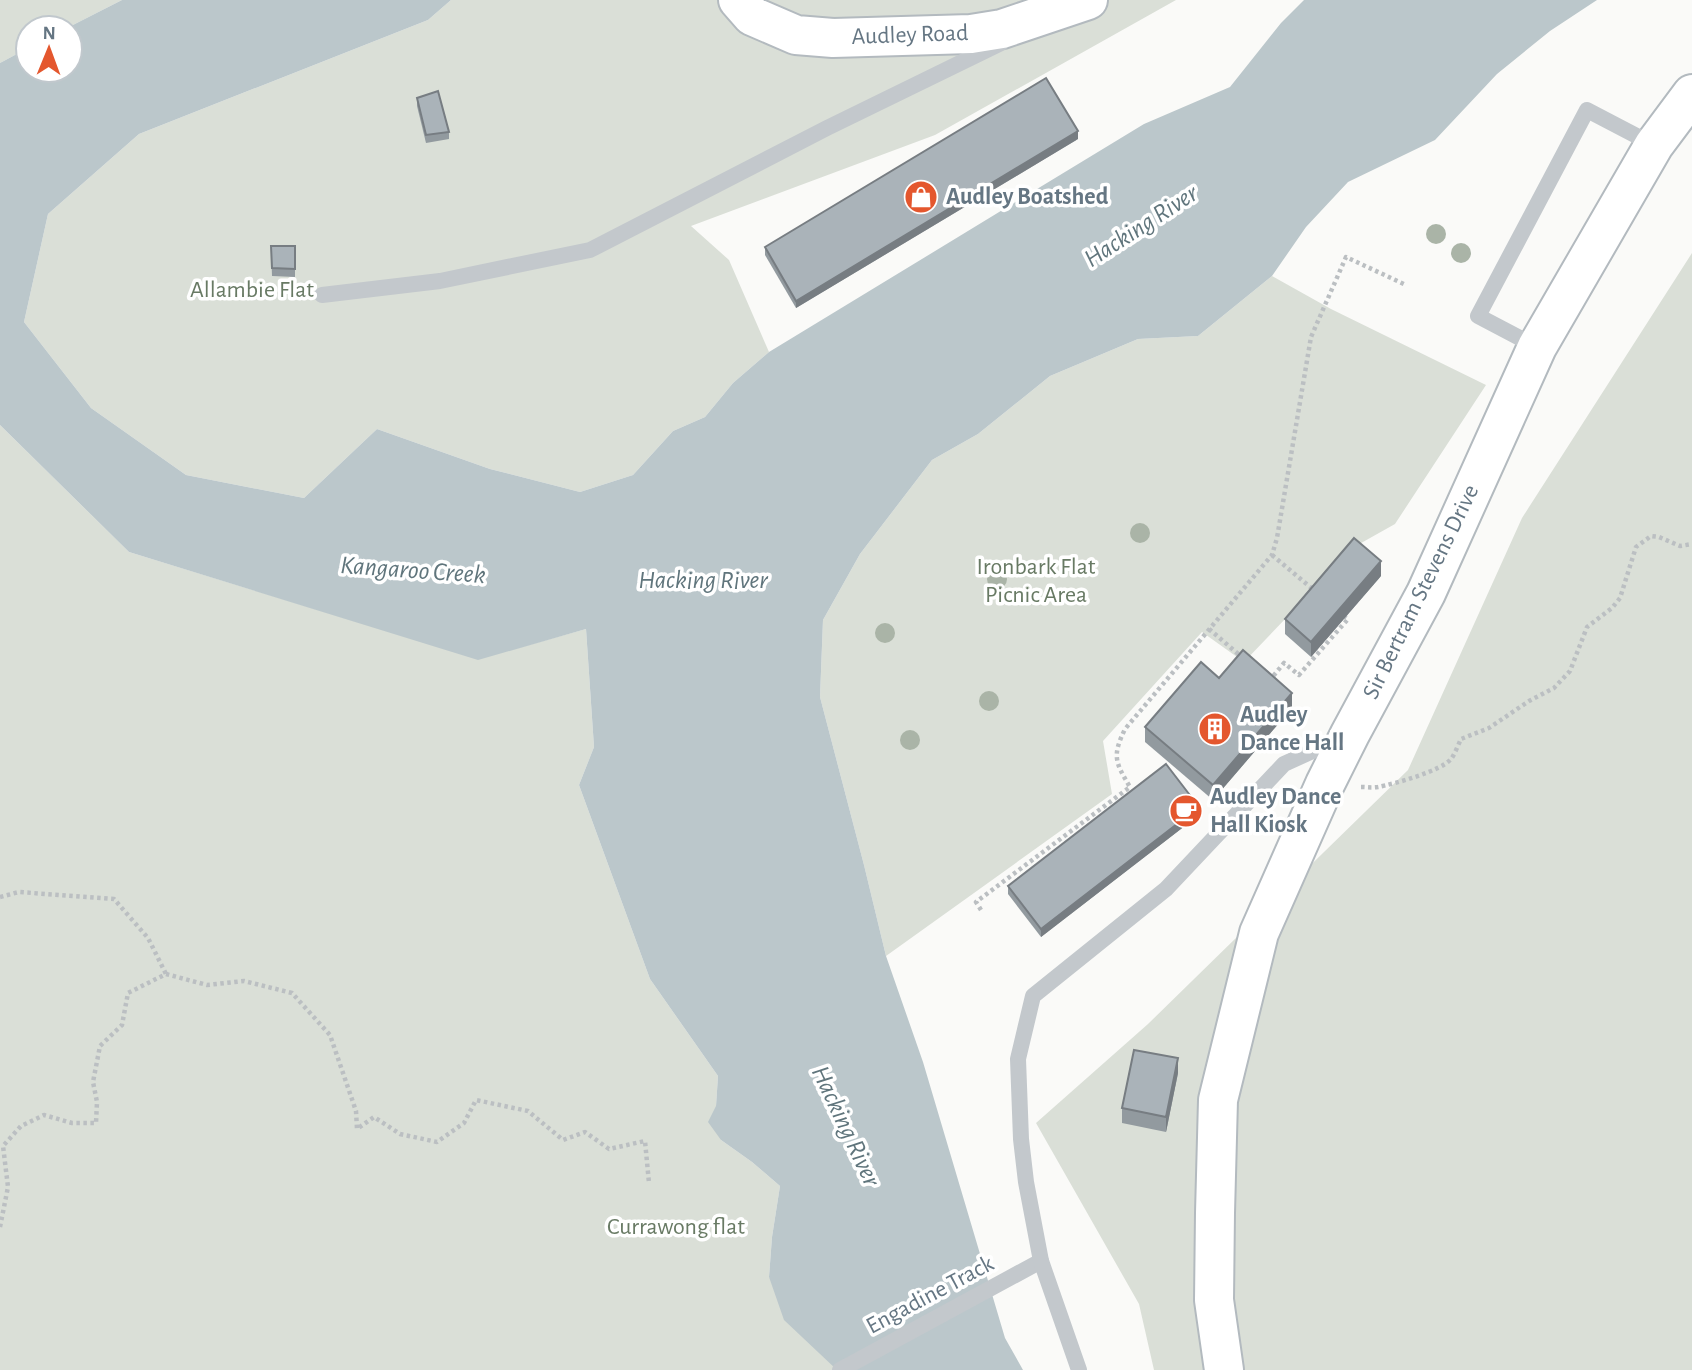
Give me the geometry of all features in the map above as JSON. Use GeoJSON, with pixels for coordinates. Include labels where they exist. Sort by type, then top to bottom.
{"type":"FeatureCollection","features":[{"type":"Feature","properties":{"kind":"main road","name":"Audley Road"},"geometry":{"type":"LineString","coordinates":[[738,0],[752,16],[796,35],[833,38],[971,34],[1002,29],[1086,1]]}},
{"type":"Feature","properties":{"kind":"main road","name":"Sir Bertram Stevens Drive"},"geometry":{"type":"LineString","coordinates":[[1224,1370],[1214,1300],[1218,1100],[1259,933],[1325,784],[1426,593],[1536,347],[1654,145],[1692,94]]}},
{"type":"Feature","properties":{"kind":"lane"},"geometry":{"type":"LineString","coordinates":[[322,296],[440,281],[590,250],[827,128],[1086,1]]}},
{"type":"Feature","properties":{"kind":"lane"},"geometry":{"type":"LineString","coordinates":[[1536,347],[1478,316],[1587,110],[1654,145]]}},
{"type":"Feature","properties":{"kind":"lane"},"geometry":{"type":"LineString","coordinates":[[1079,1370],[1041,1261],[1021,1139],[1017,1059],[1033,996],[1166,889],[1284,764],[1350,734]]}},
{"type":"Feature","properties":{"kind":"lane","name":"Engadine Track"},"geometry":{"type":"LineString","coordinates":[[840,1370],[1041,1261]]}},
{"type":"Feature","properties":{"kind":"path"},"geometry":{"type":"LineString","coordinates":[[981,910],[976,902],[1130,787],[1119,769],[1116,748],[1125,729],[1272,555],[1311,337],[1346,257],[1406,285]]}},
{"type":"Feature","properties":{"kind":"path"},"geometry":{"type":"LineString","coordinates":[[1325,784],[1375,788],[1422,775],[1445,764],[1451,759],[1461,739],[1489,728],[1554,688],[1570,671],[1587,627],[1612,608],[1619,598],[1636,547],[1651,536],[1680,546],[1692,544]]}},
{"type":"Feature","properties":{"kind":"path"},"geometry":{"type":"LineString","coordinates":[[1272,555],[1318,594]]}},
{"type":"Feature","properties":{"kind":"path"},"geometry":{"type":"LineString","coordinates":[[1261,672],[1270,680],[1284,663],[1299,675],[1348,619],[1336,609]]}},
{"type":"Feature","properties":{"kind":"path"},"geometry":{"type":"LineString","coordinates":[[1209,629],[1250,664]]}},
{"type":"Feature","properties":{"kind":"path"},"geometry":{"type":"LineString","coordinates":[[0,897],[19,892],[114,899],[148,938],[166,974]]}},
{"type":"Feature","properties":{"kind":"path"},"geometry":{"type":"LineString","coordinates":[[0,1227],[8,1187],[3,1146],[21,1126],[44,1115],[72,1123],[96,1123],[97,1102],[93,1082],[100,1046],[122,1025],[128,993],[166,974],[207,985],[244,981],[292,993],[330,1035],[356,1111],[357,1129],[374,1117],[400,1134],[436,1142],[464,1123],[476,1100],[528,1111],[563,1140],[585,1132],[609,1149],[645,1141],[649,1183]]}},
{"type":"Feature","properties":{"kind":"green space"},"geometry":{"type":"Polygon","coordinates":[[[0,0],[122,0],[84,19],[84,14],[14,14],[14,56],[0,63],[0,0]]]}},
{"type":"Feature","properties":{"kind":"green space","name":"Allambie Flat"},"geometry":{"type":"Polygon","coordinates":[[[451,0],[1176,0],[935,135],[691,226],[729,260],[769,352],[733,383],[705,417],[673,431],[633,475],[580,492],[490,469],[377,429],[304,498],[186,475],[91,408],[24,322],[48,214],[139,134],[428,20],[451,0]]]}},
{"type":"Feature","properties":{"kind":"green space"},"geometry":{"type":"Polygon","coordinates":[[[1692,253],[1692,1370],[1154,1370],[1139,1304],[1036,1123],[1148,1024],[1408,770],[1522,518],[1692,253]]]}},
{"type":"Feature","properties":{"kind":"green space","name":"Ironbark Flat Picnic Area"},"geometry":{"type":"Polygon","coordinates":[[[1272,276],[1331,309],[1486,385],[1395,524],[1354,547],[1244,662],[1202,632],[1103,741],[1112,794],[886,956],[820,697],[823,620],[860,554],[932,460],[978,434],[1050,376],[1138,339],[1198,336],[1272,276]]]}},
{"type":"Feature","properties":{"kind":"green space","name":"Currawong flat"},"geometry":{"type":"Polygon","coordinates":[[[0,425],[129,552],[478,659],[586,629],[594,747],[579,785],[650,979],[718,1076],[716,1106],[721,1140],[780,1186],[769,1277],[837,1370],[0,1370],[0,425]]]}},
{"type":"Feature","properties":{"kind":"water","name":"Hacking River"},"geometry":{"type":"Polygon","coordinates":[[[122,0],[451,0],[428,20],[139,134],[48,214],[24,322],[91,408],[186,475],[304,498],[377,429],[490,469],[580,492],[633,475],[673,431],[705,417],[733,383],[769,352],[1144,124],[1230,87],[1281,23],[1304,0],[1597,0],[1550,31],[1497,74],[1435,140],[1348,182],[1306,227],[1272,276],[1198,336],[1138,339],[1050,376],[978,434],[932,460],[860,554],[823,620],[820,697],[886,956],[923,1062],[1005,1338],[1023,1370],[837,1370],[784,1320],[769,1277],[780,1186],[721,1140],[708,1122],[716,1106],[718,1076],[650,979],[579,785],[594,747],[586,629],[478,660],[129,552],[0,425],[0,63],[14,56],[14,84],[84,84],[84,19],[122,0]]]}},
{"type":"Feature","properties":{"kind":"building","name":"Audley Boatshed"},"geometry":{"type":"Polygon","coordinates":[[[1046,78],[1078,131],[796,301],[765,247],[1046,78]]]}},
{"type":"Feature","properties":{"kind":"building"},"geometry":{"type":"Polygon","coordinates":[[[438,91],[449,132],[426,135],[417,98],[438,91]]]}},
{"type":"Feature","properties":{"kind":"building"},"geometry":{"type":"Polygon","coordinates":[[[271,246],[295,246],[295,269],[272,268],[271,246]]]}},
{"type":"Feature","properties":{"kind":"building"},"geometry":{"type":"Polygon","coordinates":[[[1354,538],[1381,561],[1311,642],[1285,619],[1354,538]]]}},
{"type":"Feature","properties":{"kind":"building","name":"Audley Dance Hall"},"geometry":{"type":"Polygon","coordinates":[[[1243,650],[1292,693],[1213,785],[1145,727],[1201,662],[1219,678],[1243,650]]]}},
{"type":"Feature","properties":{"kind":"building"},"geometry":{"type":"Polygon","coordinates":[[[1166,764],[1199,807],[1041,929],[1008,886],[1166,764]]]}},
{"type":"Feature","properties":{"kind":"building"},"geometry":{"type":"Polygon","coordinates":[[[1134,1050],[1178,1058],[1166,1117],[1122,1108],[1134,1050]]]}},
{"type":"Feature","properties":{"kind":"place","name":"Audley Boatshed"},"geometry":{"type":"Point","coordinates":[921,197]}},
{"type":"Feature","properties":{"kind":"place","name":"Audley Dance Hall"},"geometry":{"type":"Point","coordinates":[1215,729]}},
{"type":"Feature","properties":{"kind":"place","name":"Audley Dance Hall Kiosk"},"geometry":{"type":"Point","coordinates":[1186,811]}},
{"type":"Feature","properties":{"kind":"water label","name":"Kangaroo Creek"},"geometry":{"type":"Point","coordinates":[413,570]}}]}
